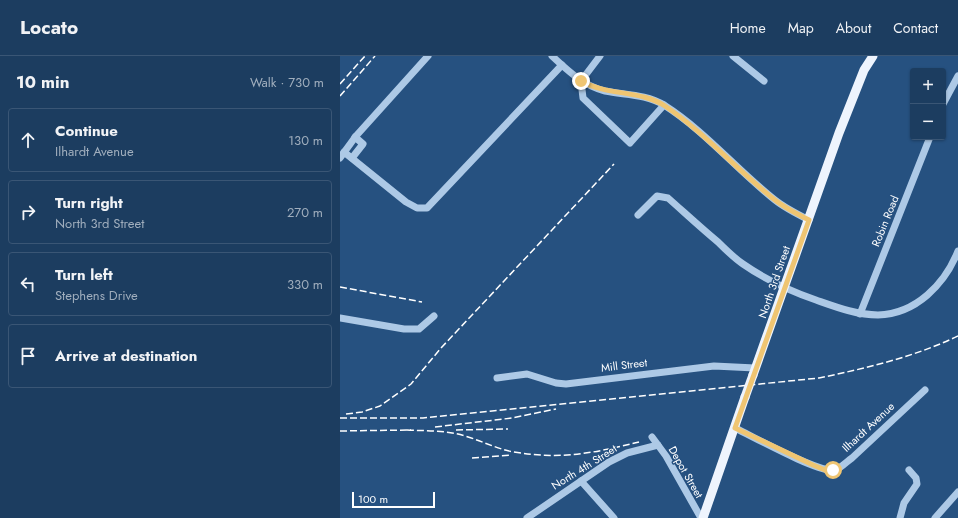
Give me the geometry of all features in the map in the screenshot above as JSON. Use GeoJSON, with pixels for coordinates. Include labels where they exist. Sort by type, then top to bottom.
{"type":"FeatureCollection","features":[{"type":"Feature","properties":{"kind":"main road","name":"North 3rd Street"},"geometry":{"type":"LineString","coordinates":[[702,518],[852,99],[864,70],[873,56]]}},
{"type":"Feature","properties":{"kind":"street"},"geometry":{"type":"LineString","coordinates":[[428,56],[355,137],[342,155],[352,158],[406,202],[417,208],[427,208],[562,65]]}},
{"type":"Feature","properties":{"kind":"street"},"geometry":{"type":"LineString","coordinates":[[552,56],[581,81],[602,90],[641,96],[664,105],[728,157],[775,200],[809,220]]}},
{"type":"Feature","properties":{"kind":"street"},"geometry":{"type":"LineString","coordinates":[[600,56],[581,81],[583,98],[630,143],[664,105]]}},
{"type":"Feature","properties":{"kind":"street"},"geometry":{"type":"LineString","coordinates":[[733,56],[764,81]]}},
{"type":"Feature","properties":{"kind":"street"},"geometry":{"type":"LineString","coordinates":[[946,98],[958,76]]}},
{"type":"Feature","properties":{"kind":"street"},"geometry":{"type":"LineString","coordinates":[[352,158],[363,144],[355,137]]}},
{"type":"Feature","properties":{"kind":"street","name":"Robin Road"},"geometry":{"type":"LineString","coordinates":[[860,314],[929,140]]}},
{"type":"Feature","properties":{"kind":"street"},"geometry":{"type":"LineString","coordinates":[[638,215],[657,196],[668,198],[742,264],[785,288],[834,307],[860,314],[891,314],[904,310],[923,299],[940,282],[949,270],[958,250]]}},
{"type":"Feature","properties":{"kind":"street"},"geometry":{"type":"LineString","coordinates":[[340,318],[359,323],[404,329],[419,329],[434,316]]}},
{"type":"Feature","properties":{"kind":"street","name":"Mill Street"},"geometry":{"type":"LineString","coordinates":[[497,378],[527,374],[556,383],[566,384],[714,366],[754,372]]}},
{"type":"Feature","properties":{"kind":"street","name":"Ilhardt Avenue"},"geometry":{"type":"LineString","coordinates":[[735,428],[813,465],[825,470],[833,470],[840,467],[852,458],[925,390]]}},
{"type":"Feature","properties":{"kind":"street","name":"Depot Street"},"geometry":{"type":"LineString","coordinates":[[652,437],[702,518]]}},
{"type":"Feature","properties":{"kind":"street","name":"North 4th Street"},"geometry":{"type":"LineString","coordinates":[[527,518],[581,481],[627,453],[658,445]]}},
{"type":"Feature","properties":{"kind":"street"},"geometry":{"type":"LineString","coordinates":[[900,518],[904,504],[917,484],[916,478],[909,470]]}},
{"type":"Feature","properties":{"kind":"street"},"geometry":{"type":"LineString","coordinates":[[581,481],[614,518]]}},
{"type":"Feature","properties":{"kind":"street"},"geometry":{"type":"LineString","coordinates":[[935,518],[958,492]]}},
{"type":"Feature","properties":{"kind":"railway"},"geometry":{"type":"LineString","coordinates":[[340,84],[365,56]]}},
{"type":"Feature","properties":{"kind":"railway"},"geometry":{"type":"LineString","coordinates":[[340,96],[375,56]]}},
{"type":"Feature","properties":{"kind":"railway"},"geometry":{"type":"LineString","coordinates":[[346,414],[362,412],[380,406],[411,384],[441,348],[614,164]]}},
{"type":"Feature","properties":{"kind":"railway"},"geometry":{"type":"LineString","coordinates":[[340,287],[422,302]]}},
{"type":"Feature","properties":{"kind":"railway"},"geometry":{"type":"LineString","coordinates":[[340,418],[423,418],[819,378],[907,356],[958,336]]}},
{"type":"Feature","properties":{"kind":"railway"},"geometry":{"type":"LineString","coordinates":[[435,427],[512,418],[556,409]]}},
{"type":"Feature","properties":{"kind":"railway"},"geometry":{"type":"LineString","coordinates":[[456,430],[508,429]]}},
{"type":"Feature","properties":{"kind":"railway"},"geometry":{"type":"LineString","coordinates":[[407,430],[451,433],[465,436],[508,451],[547,455],[592,452],[639,442]]}},
{"type":"Feature","properties":{"kind":"railway"},"geometry":{"type":"LineString","coordinates":[[340,431],[411,430]]}},
{"type":"Feature","properties":{"kind":"railway"},"geometry":{"type":"LineString","coordinates":[[472,458],[511,455]]}},
{"type":"Feature","properties":{"kind":"route"},"geometry":{"type":"LineString","coordinates":[[581,81],[606,91],[641,96],[664,105],[728,157],[775,200],[809,220],[762,354],[755,368],[735,428],[813,465],[825,470],[833,470]]}}]}
